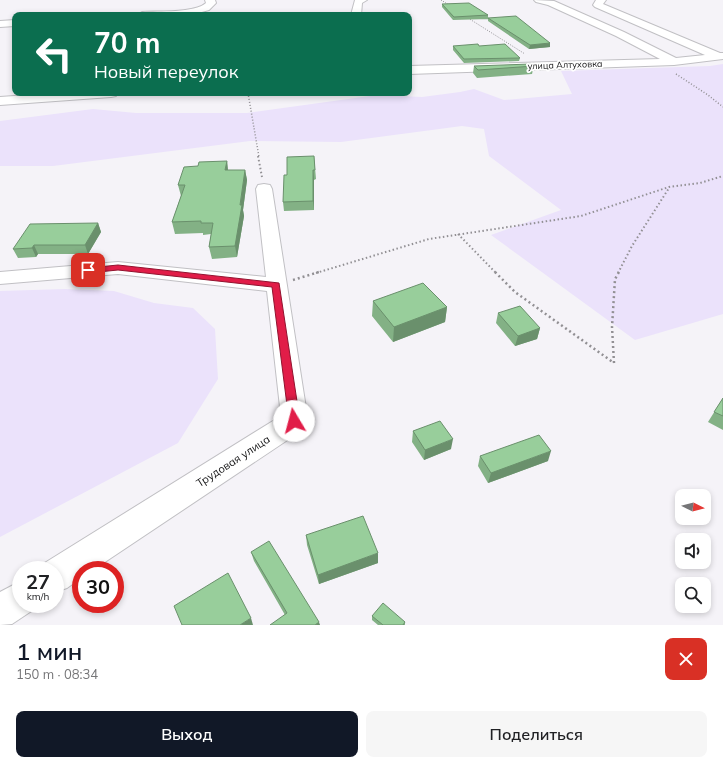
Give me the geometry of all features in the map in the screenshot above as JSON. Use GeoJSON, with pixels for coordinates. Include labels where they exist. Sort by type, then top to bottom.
{"type":"FeatureCollection","features":[{"type":"Feature","properties":{"kind":"street"},"geometry":{"type":"LineString","coordinates":[[192,12],[206,8],[211,3],[210,0]]}},
{"type":"Feature","properties":{"kind":"street"},"geometry":{"type":"LineString","coordinates":[[356,12],[358,2],[362,0]]}},
{"type":"Feature","properties":{"kind":"street"},"geometry":{"type":"LineString","coordinates":[[539,0],[551,3],[620,34],[674,62]]}},
{"type":"Feature","properties":{"kind":"street"},"geometry":{"type":"LineString","coordinates":[[601,0],[598,5],[721,56]]}},
{"type":"Feature","properties":{"kind":"street"},"geometry":{"type":"LineString","coordinates":[[0,24],[12,23]]}},
{"type":"Feature","properties":{"kind":"street","name":"улица Алтуховка"},"geometry":{"type":"LineString","coordinates":[[412,70],[674,62],[721,56]]}},
{"type":"Feature","properties":{"kind":"street"},"geometry":{"type":"LineString","coordinates":[[0,101],[69,96]]}},
{"type":"Feature","properties":{"kind":"street","name":"Трудовая улица"},"geometry":{"type":"LineString","coordinates":[[64,570],[294,421],[264,189]]}},
{"type":"Feature","properties":{"kind":"street"},"geometry":{"type":"LineString","coordinates":[[0,278],[118,268],[276,285]]}},
{"type":"Feature","properties":{"kind":"street"},"geometry":{"type":"LineString","coordinates":[[0,612],[12,604]]}},
{"type":"Feature","properties":{"kind":"path"},"geometry":{"type":"LineString","coordinates":[[441,0],[453,8]]}},
{"type":"Feature","properties":{"kind":"path"},"geometry":{"type":"LineString","coordinates":[[465,16],[513,45],[542,66]]}},
{"type":"Feature","properties":{"kind":"path"},"geometry":{"type":"LineString","coordinates":[[657,62],[708,95],[723,107]]}},
{"type":"Feature","properties":{"kind":"path"},"geometry":{"type":"LineString","coordinates":[[248,96],[264,189]]}},
{"type":"Feature","properties":{"kind":"path"},"geometry":{"type":"LineString","coordinates":[[276,285],[429,239],[581,216],[669,188],[700,183],[723,176]]}},
{"type":"Feature","properties":{"kind":"path"},"geometry":{"type":"LineString","coordinates":[[458,234],[515,292],[614,363],[612,328],[615,279],[632,246],[669,188]]}},
{"type":"Feature","properties":{"kind":"shaded area"},"geometry":{"type":"Polygon","coordinates":[[[723,64],[723,314],[635,340],[491,235],[561,210],[489,156],[484,129],[462,126],[341,142],[250,141],[53,166],[0,166],[0,121],[93,109],[136,113],[247,113],[370,96],[422,97],[474,89],[504,100],[572,94],[561,71],[710,66],[723,64]]]}},
{"type":"Feature","properties":{"kind":"shaded area"},"geometry":{"type":"Polygon","coordinates":[[[65,289],[114,291],[154,303],[193,308],[215,329],[218,379],[178,443],[0,537],[0,291],[65,289]]]}},
{"type":"Feature","properties":{"kind":"building"},"geometry":{"type":"Polygon","coordinates":[[[469,3],[488,15],[454,17],[442,4],[469,3]]]}},
{"type":"Feature","properties":{"kind":"building"},"geometry":{"type":"Polygon","coordinates":[[[516,16],[550,43],[530,45],[488,18],[516,16]]]}},
{"type":"Feature","properties":{"kind":"building"},"geometry":{"type":"Polygon","coordinates":[[[478,44],[479,46],[505,44],[520,58],[464,59],[453,46],[478,44]]]}},
{"type":"Feature","properties":{"kind":"building"},"geometry":{"type":"Polygon","coordinates":[[[531,64],[534,66],[478,70],[474,66],[531,64]]]}},
{"type":"Feature","properties":{"kind":"building"},"geometry":{"type":"Polygon","coordinates":[[[314,156],[315,170],[313,170],[313,201],[283,202],[284,175],[287,175],[287,157],[314,156]]]}},
{"type":"Feature","properties":{"kind":"building"},"geometry":{"type":"Polygon","coordinates":[[[227,161],[225,170],[245,170],[240,205],[242,205],[235,246],[209,247],[213,223],[201,223],[201,221],[172,222],[185,185],[178,185],[184,167],[198,166],[199,162],[227,161]]]}},
{"type":"Feature","properties":{"kind":"building"},"geometry":{"type":"Polygon","coordinates":[[[98,223],[85,245],[34,245],[32,248],[13,249],[30,224],[98,223]]]}},
{"type":"Feature","properties":{"kind":"building"},"geometry":{"type":"Polygon","coordinates":[[[423,283],[447,307],[394,327],[373,301],[423,283]]]}},
{"type":"Feature","properties":{"kind":"building"},"geometry":{"type":"Polygon","coordinates":[[[520,306],[540,328],[518,336],[498,313],[520,306]]]}},
{"type":"Feature","properties":{"kind":"building"},"geometry":{"type":"Polygon","coordinates":[[[723,398],[723,416],[714,412],[723,398]]]}},
{"type":"Feature","properties":{"kind":"building"},"geometry":{"type":"Polygon","coordinates":[[[440,421],[453,439],[425,450],[413,431],[440,421]]]}},
{"type":"Feature","properties":{"kind":"building"},"geometry":{"type":"Polygon","coordinates":[[[539,435],[551,451],[491,473],[480,456],[539,435]]]}},
{"type":"Feature","properties":{"kind":"building"},"geometry":{"type":"Polygon","coordinates":[[[363,516],[378,553],[318,575],[306,535],[363,516]]]}},
{"type":"Feature","properties":{"kind":"building"},"geometry":{"type":"Polygon","coordinates":[[[269,541],[319,622],[315,625],[270,625],[287,613],[251,552],[269,541]]]}},
{"type":"Feature","properties":{"kind":"building"},"geometry":{"type":"Polygon","coordinates":[[[228,573],[251,618],[240,625],[182,625],[174,606],[228,573]]]}},
{"type":"Feature","properties":{"kind":"building"},"geometry":{"type":"Polygon","coordinates":[[[383,603],[405,622],[403,625],[383,625],[372,616],[383,603]]]}},
{"type":"Feature","properties":{"kind":"route"},"geometry":{"type":"LineString","coordinates":[[88,270],[118,268],[276,285],[294,421]]}}]}
